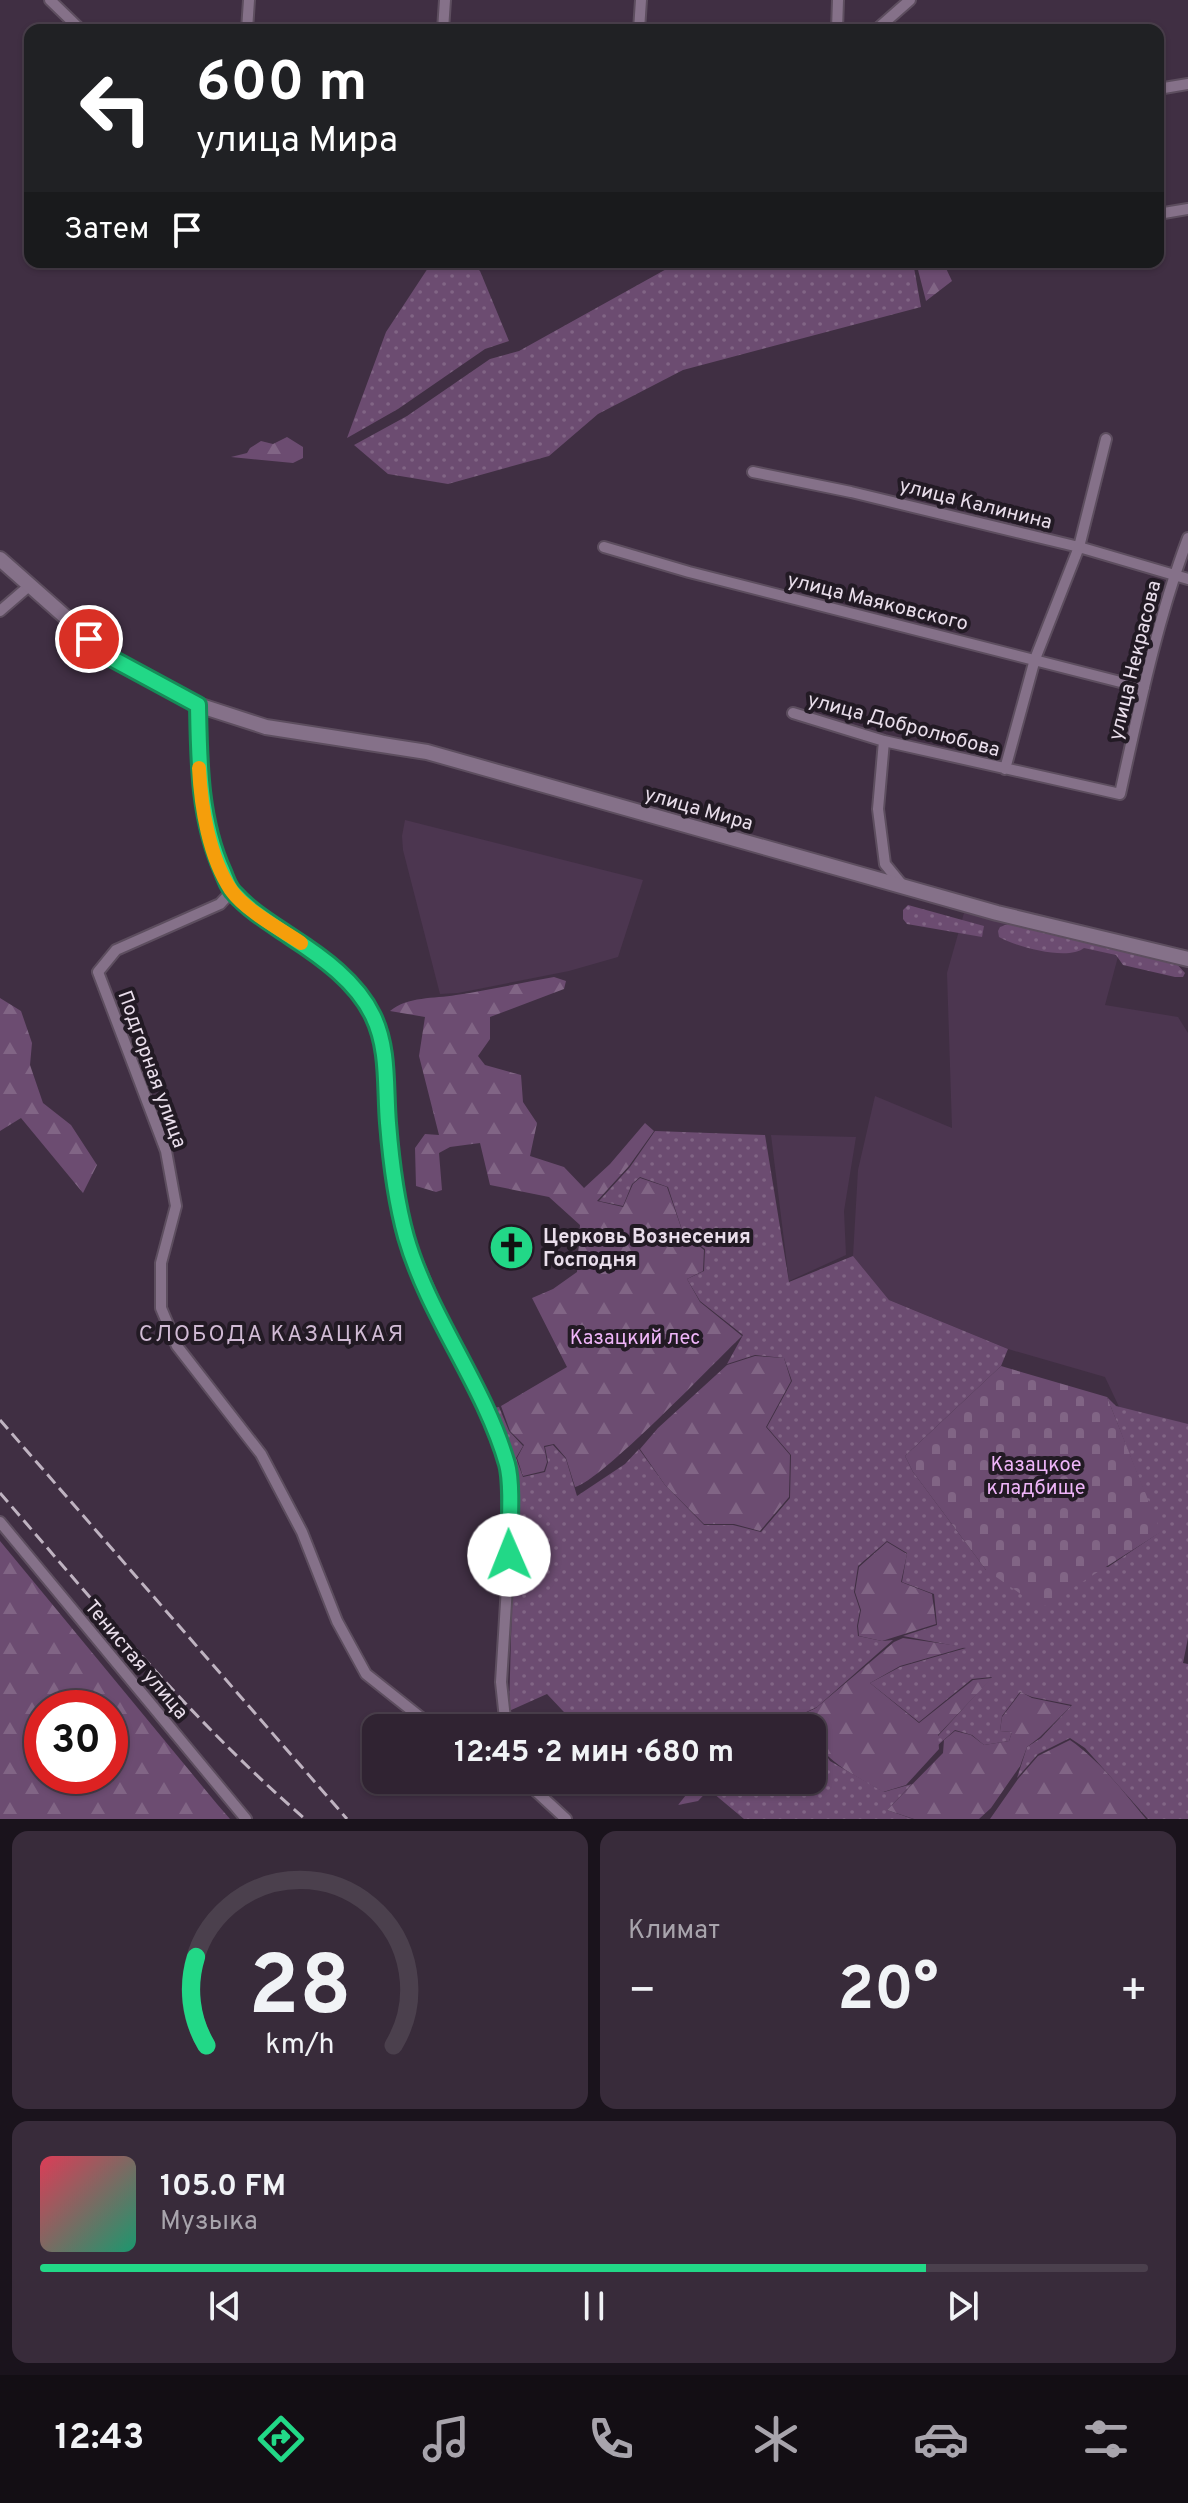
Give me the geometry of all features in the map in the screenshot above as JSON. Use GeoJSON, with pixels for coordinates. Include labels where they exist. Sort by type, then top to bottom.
{"type":"FeatureCollection","features":[{"type":"Feature","properties":{"kind":"main road","name":"улица Мира"},"geometry":{"type":"LineString","coordinates":[[0,559],[113,659],[198,705],[266,727],[427,752],[1083,935],[1188,959]]}},
{"type":"Feature","properties":{"kind":"street"},"geometry":{"type":"LineString","coordinates":[[50,0],[75,24]]}},
{"type":"Feature","properties":{"kind":"street"},"geometry":{"type":"LineString","coordinates":[[247,24],[249,0]]}},
{"type":"Feature","properties":{"kind":"street"},"geometry":{"type":"LineString","coordinates":[[443,24],[445,0]]}},
{"type":"Feature","properties":{"kind":"street"},"geometry":{"type":"LineString","coordinates":[[639,24],[641,0]]}},
{"type":"Feature","properties":{"kind":"street"},"geometry":{"type":"LineString","coordinates":[[837,24],[838,0]]}},
{"type":"Feature","properties":{"kind":"street"},"geometry":{"type":"LineString","coordinates":[[883,24],[910,0]]}},
{"type":"Feature","properties":{"kind":"street"},"geometry":{"type":"LineString","coordinates":[[1164,88],[1188,84]]}},
{"type":"Feature","properties":{"kind":"street"},"geometry":{"type":"LineString","coordinates":[[1164,213],[1188,209]]}},
{"type":"Feature","properties":{"kind":"street","name":"улица Добролюбова"},"geometry":{"type":"LineString","coordinates":[[1005,769],[1035,659],[1079,547],[1106,439]]}},
{"type":"Feature","properties":{"kind":"street","name":"улица Калинина"},"geometry":{"type":"LineString","coordinates":[[753,472],[851,492],[1079,547],[1188,579]]}},
{"type":"Feature","properties":{"kind":"street","name":"улица Некрасова"},"geometry":{"type":"LineString","coordinates":[[1120,794],[1174,575],[1188,538]]}},
{"type":"Feature","properties":{"kind":"street","name":"улица Маяковского"},"geometry":{"type":"LineString","coordinates":[[604,547],[689,572],[1144,688]]}},
{"type":"Feature","properties":{"kind":"street"},"geometry":{"type":"LineString","coordinates":[[0,611],[29,586]]}},
{"type":"Feature","properties":{"kind":"street"},"geometry":{"type":"LineString","coordinates":[[198,705],[199,773],[205,813],[215,855],[232,891],[261,917],[319,954],[355,989],[373,1015],[384,1046],[388,1125],[407,1239],[449,1336],[482,1398],[508,1467],[509,1555],[501,1682],[504,1714]]}},
{"type":"Feature","properties":{"kind":"street","name":"улица Добролюбова"},"geometry":{"type":"LineString","coordinates":[[793,713],[884,741],[1120,794]]}},
{"type":"Feature","properties":{"kind":"street"},"geometry":{"type":"LineString","coordinates":[[884,741],[878,809],[885,864],[903,886]]}},
{"type":"Feature","properties":{"kind":"street","name":"Подгорная улица"},"geometry":{"type":"LineString","coordinates":[[232,891],[220,904],[116,950],[98,972],[166,1151],[176,1206],[161,1263],[161,1308],[177,1346],[261,1454],[302,1532],[337,1621],[366,1674],[416,1714]]}},
{"type":"Feature","properties":{"kind":"street","name":"Тенистая улица"},"geometry":{"type":"LineString","coordinates":[[0,1522],[246,1819]]}},
{"type":"Feature","properties":{"kind":"street"},"geometry":{"type":"LineString","coordinates":[[539,1794],[566,1819]]}},
{"type":"Feature","properties":{"kind":"shaded area"},"geometry":{"type":"Polygon","coordinates":[[[405,820],[643,880],[618,957],[569,971],[440,994],[403,850],[405,820]]]}},
{"type":"Feature","properties":{"kind":"shaded area"},"geometry":{"type":"Polygon","coordinates":[[[964,913],[1119,953],[1105,1005],[1178,1017],[1188,1033],[1188,1430],[1121,1411],[1105,1377],[1008,1349],[889,1300],[853,1256],[858,1170],[875,1096],[952,1128],[947,973],[964,913]]]}},
{"type":"Feature","properties":{"kind":"shaded area"},"geometry":{"type":"Polygon","coordinates":[[[771,1135],[856,1137],[844,1211],[846,1255],[789,1281],[771,1135]]]}},
{"type":"Feature","properties":{"kind":"green space"},"geometry":{"type":"Polygon","coordinates":[[[428,268],[477,268],[509,341],[485,349],[398,409],[347,438],[386,332],[428,268]]]}},
{"type":"Feature","properties":{"kind":"green space"},"geometry":{"type":"Polygon","coordinates":[[[668,268],[914,268],[921,307],[683,370],[598,414],[549,456],[448,484],[388,474],[354,445],[407,416],[490,359],[519,351],[668,268]]]}},
{"type":"Feature","properties":{"kind":"green space"},"geometry":{"type":"Polygon","coordinates":[[[918,268],[946,268],[952,281],[926,301],[918,268]]]}},
{"type":"Feature","properties":{"kind":"green space"},"geometry":{"type":"Polygon","coordinates":[[[287,437],[303,447],[303,458],[293,463],[231,457],[247,453],[261,441],[273,444],[287,437]]]}},
{"type":"Feature","properties":{"kind":"green space"},"geometry":{"type":"Polygon","coordinates":[[[908,905],[984,926],[982,937],[907,924],[903,919],[903,910],[908,905]]]}},
{"type":"Feature","properties":{"kind":"green space"},"geometry":{"type":"Polygon","coordinates":[[[1011,923],[1175,962],[1185,973],[1183,977],[1175,977],[1123,965],[1116,955],[1084,948],[1076,952],[1055,953],[1018,945],[999,937],[1000,927],[1011,923]]]}},
{"type":"Feature","properties":{"kind":"green space","name":"Казацкий лес"},"geometry":{"type":"Polygon","coordinates":[[[554,977],[566,981],[564,989],[490,1017],[490,1039],[478,1056],[485,1065],[521,1075],[523,1102],[537,1123],[530,1156],[564,1167],[584,1188],[610,1164],[645,1123],[654,1131],[629,1166],[597,1201],[623,1207],[633,1184],[640,1178],[667,1187],[683,1233],[704,1250],[703,1271],[687,1279],[700,1302],[742,1336],[632,1444],[575,1487],[566,1458],[554,1444],[544,1446],[547,1462],[544,1471],[523,1476],[517,1458],[524,1445],[510,1431],[501,1406],[567,1367],[532,1298],[553,1289],[577,1272],[580,1225],[549,1197],[490,1185],[480,1143],[450,1147],[439,1153],[442,1190],[436,1192],[416,1186],[415,1148],[425,1134],[439,1135],[419,1056],[425,1017],[390,1011],[413,1000],[554,977]]]}},
{"type":"Feature","properties":{"kind":"green space"},"geometry":{"type":"Polygon","coordinates":[[[0,998],[21,1011],[32,1043],[30,1065],[43,1103],[71,1125],[97,1165],[83,1193],[21,1118],[0,1131],[0,998]]]}},
{"type":"Feature","properties":{"kind":"green space"},"geometry":{"type":"Polygon","coordinates":[[[655,1131],[765,1135],[789,1282],[853,1256],[889,1300],[1008,1349],[1001,1366],[905,1456],[913,1472],[986,1570],[1108,1567],[1160,1532],[1107,1397],[1116,1406],[1188,1424],[1188,1638],[1183,1663],[1188,1664],[1188,1819],[1148,1819],[1085,1748],[1070,1738],[1038,1754],[1017,1778],[1027,1747],[1041,1738],[1072,1705],[1020,1692],[1002,1716],[1000,1731],[1012,1732],[1009,1741],[984,1745],[972,1735],[955,1730],[938,1745],[938,1736],[992,1677],[972,1679],[919,1722],[870,1683],[900,1667],[966,1648],[903,1636],[937,1625],[934,1594],[902,1582],[907,1553],[887,1541],[858,1566],[854,1592],[860,1610],[858,1636],[893,1640],[817,1707],[802,1714],[566,1714],[547,1694],[509,1711],[514,1528],[512,1465],[492,1408],[499,1407],[509,1431],[523,1446],[516,1458],[523,1477],[545,1472],[548,1462],[545,1447],[553,1445],[566,1459],[577,1496],[625,1464],[639,1449],[665,1485],[704,1525],[733,1525],[761,1532],[790,1498],[791,1455],[767,1427],[792,1381],[784,1358],[755,1355],[727,1364],[743,1335],[700,1301],[687,1279],[704,1271],[705,1249],[683,1233],[668,1187],[640,1177],[632,1184],[623,1206],[599,1201],[630,1167],[655,1131]]]}},
{"type":"Feature","properties":{"kind":"green space","name":"Казацкий лес"},"geometry":{"type":"Polygon","coordinates":[[[755,1356],[784,1358],[791,1381],[766,1427],[790,1455],[789,1497],[760,1531],[734,1524],[704,1524],[665,1485],[640,1449],[658,1428],[727,1365],[755,1356]]]}},
{"type":"Feature","properties":{"kind":"green space","name":"Казацкое кладбище"},"geometry":{"type":"Polygon","coordinates":[[[1001,1366],[1107,1397],[1161,1532],[1041,1608],[986,1570],[913,1472],[905,1456],[1001,1366]]]}},
{"type":"Feature","properties":{"kind":"green space"},"geometry":{"type":"Polygon","coordinates":[[[0,1541],[123,1690],[24,1690],[24,1794],[128,1794],[128,1696],[230,1819],[0,1819],[0,1541]]]}},
{"type":"Feature","properties":{"kind":"green space"},"geometry":{"type":"Polygon","coordinates":[[[887,1542],[907,1554],[901,1582],[932,1594],[936,1624],[882,1641],[859,1636],[861,1610],[855,1592],[859,1567],[887,1542]]]}},
{"type":"Feature","properties":{"kind":"green space"},"geometry":{"type":"Polygon","coordinates":[[[903,1638],[966,1647],[900,1666],[870,1683],[919,1723],[973,1680],[992,1678],[938,1735],[939,1749],[906,1785],[883,1792],[850,1773],[826,1754],[826,1714],[803,1714],[816,1708],[894,1642],[903,1638]]]}},
{"type":"Feature","properties":{"kind":"green space"},"geometry":{"type":"Polygon","coordinates":[[[1021,1692],[1032,1698],[1071,1706],[1027,1747],[1020,1766],[991,1808],[979,1819],[914,1819],[887,1810],[943,1753],[944,1740],[955,1731],[971,1735],[984,1745],[1009,1741],[1012,1732],[1000,1731],[1002,1717],[1021,1692]]]}},
{"type":"Feature","properties":{"kind":"green space"},"geometry":{"type":"Polygon","coordinates":[[[1070,1740],[1101,1767],[1146,1819],[990,1819],[1038,1756],[1070,1740]]]}},
{"type":"Feature","properties":{"kind":"green space"},"geometry":{"type":"Polygon","coordinates":[[[826,1755],[830,1761],[884,1792],[912,1784],[887,1810],[913,1819],[744,1819],[714,1794],[826,1794],[826,1755]]]}},
{"type":"Feature","properties":{"kind":"green space"},"geometry":{"type":"Polygon","coordinates":[[[687,1794],[705,1794],[698,1801],[678,1805],[687,1794]]]}},
{"type":"Feature","properties":{"kind":"railway"},"geometry":{"type":"LineString","coordinates":[[0,1420],[347,1819]]}},
{"type":"Feature","properties":{"kind":"railway"},"geometry":{"type":"LineString","coordinates":[[0,1493],[185,1703],[305,1819]]}},
{"type":"Feature","properties":{"kind":"slow traffic"},"geometry":{"type":"LineString","coordinates":[[199,768],[215,855],[232,891],[261,917],[301,943]]}},
{"type":"Feature","properties":{"kind":"place","name":"Церковь Вознесения Господня"},"geometry":{"type":"Point","coordinates":[512,1247]}},
{"type":"Feature","properties":{"kind":"district","name":"СЛОБОДА КАЗАЦКАЯ"},"geometry":{"type":"Point","coordinates":[272,1333]}},
{"type":"Feature","properties":{"kind":"route"},"geometry":{"type":"LineString","coordinates":[[89,639],[113,659],[198,705],[199,773],[205,813],[215,855],[232,891],[261,917],[319,954],[355,989],[373,1015],[384,1046],[388,1125],[407,1239],[449,1336],[482,1398],[508,1467],[509,1555]]}}]}
